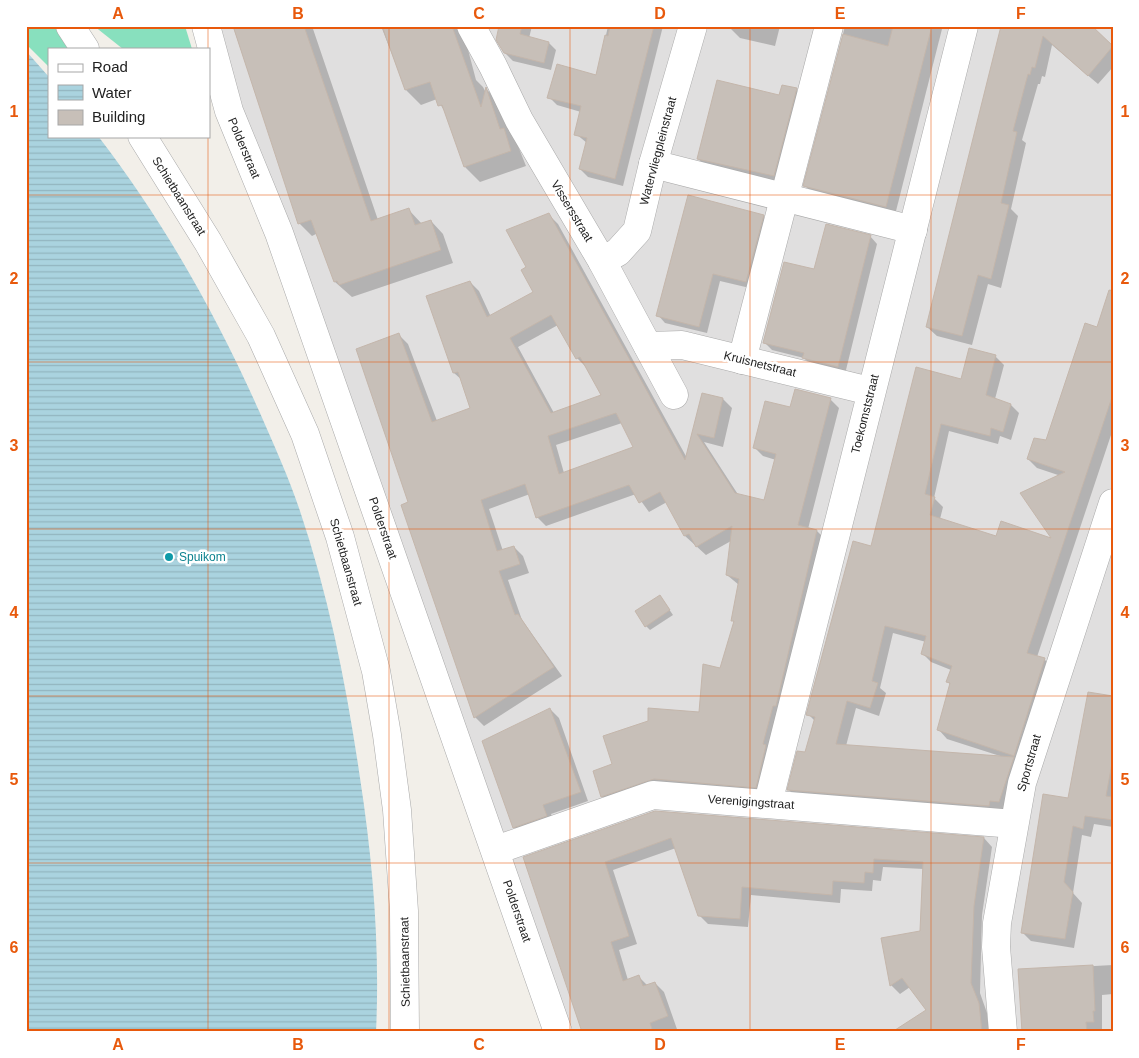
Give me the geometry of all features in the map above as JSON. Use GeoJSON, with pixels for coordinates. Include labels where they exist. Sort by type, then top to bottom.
{"type":"FeatureCollection","features":[{"type":"Feature","properties":{"kind":"street","name":"Polderstraat"},"geometry":{"type":"LineString","coordinates":[[206,26],[229,111],[279,233],[558,1032]]}},
{"type":"Feature","properties":{"kind":"street","name":"Vissersstraat"},"geometry":{"type":"LineString","coordinates":[[471,26],[519,120],[602,261],[674,396]]}},
{"type":"Feature","properties":{"kind":"street","name":"Watervliegpleinstraat"},"geometry":{"type":"LineString","coordinates":[[602,261],[618,252],[638,231],[653,164],[693,26]]}},
{"type":"Feature","properties":{"kind":"street"},"geometry":{"type":"LineString","coordinates":[[742,360],[829,26]]}},
{"type":"Feature","properties":{"kind":"street","name":"Toekomststraat"},"geometry":{"type":"LineString","coordinates":[[768,803],[870,390],[913,230],[964,26]]}},
{"type":"Feature","properties":{"kind":"street","name":"Schietbaanstraat"},"geometry":{"type":"LineString","coordinates":[[143,138],[208,242],[261,336],[305,434],[340,537],[376,671],[397,810],[404,911],[405,1032]]}},
{"type":"Feature","properties":{"kind":"street"},"geometry":{"type":"LineString","coordinates":[[653,164],[913,230]]}},
{"type":"Feature","properties":{"kind":"street","name":"Kruisnetstraat"},"geometry":{"type":"LineString","coordinates":[[648,346],[682,345],[870,390]]}},
{"type":"Feature","properties":{"kind":"street","name":"Sportstraat"},"geometry":{"type":"LineString","coordinates":[[1003,1032],[996,947],[997,923],[1022,783],[1113,503]]}},
{"type":"Feature","properties":{"kind":"street","name":"Verenigingstraat"},"geometry":{"type":"LineString","coordinates":[[496,850],[653,795],[1014,824]]}},
{"type":"Feature","properties":{"kind":"shaded area"},"geometry":{"type":"Polygon","coordinates":[[[206,26],[1113,26],[1113,1032],[558,1032],[206,26]]]}},
{"type":"Feature","properties":{"kind":"green space"},"geometry":{"type":"Polygon","coordinates":[[[26,26],[86,26],[95,48],[48,48],[48,66],[26,44],[26,26]]]}},
{"type":"Feature","properties":{"kind":"green space"},"geometry":{"type":"Polygon","coordinates":[[[94,26],[185,26],[192,48],[122,48],[94,26]]]}},
{"type":"Feature","properties":{"kind":"water","name":"Spuikom"},"geometry":{"type":"Polygon","coordinates":[[[26,51],[48,76],[48,138],[99,138],[145,202],[167,235],[225,340],[260,413],[296,499],[320,576],[336,643],[360,778],[369,841],[374,905],[377,1000],[376,1032],[26,1032],[26,51]]]}},
{"type":"Feature","properties":{"kind":"building"},"geometry":{"type":"Polygon","coordinates":[[[233,26],[304,26],[371,221],[409,208],[415,225],[431,220],[441,250],[339,285],[337,281],[334,282],[311,220],[298,224],[233,26]]]}},
{"type":"Feature","properties":{"kind":"building"},"geometry":{"type":"Polygon","coordinates":[[[382,26],[452,26],[481,107],[486,87],[500,129],[504,128],[511,151],[464,167],[442,105],[438,106],[430,82],[405,90],[382,26]]]}},
{"type":"Feature","properties":{"kind":"building"},"geometry":{"type":"Polygon","coordinates":[[[499,26],[522,26],[520,34],[549,42],[544,63],[504,53],[496,40],[499,26]]]}},
{"type":"Feature","properties":{"kind":"building"},"geometry":{"type":"Polygon","coordinates":[[[610,26],[654,26],[615,179],[579,169],[587,138],[574,135],[581,106],[547,98],[557,64],[596,75],[605,35],[608,36],[610,26]]]}},
{"type":"Feature","properties":{"kind":"building"},"geometry":{"type":"Polygon","coordinates":[[[893,26],[932,26],[886,207],[803,186],[843,34],[888,46],[893,26]]]}},
{"type":"Feature","properties":{"kind":"building"},"geometry":{"type":"Polygon","coordinates":[[[1001,26],[1092,26],[1113,46],[1088,76],[1043,36],[1035,68],[1032,67],[1030,75],[1028,74],[1013,131],[1017,132],[1001,203],[1009,205],[991,279],[978,275],[962,336],[926,327],[1001,26]]]}},
{"type":"Feature","properties":{"kind":"building"},"geometry":{"type":"Polygon","coordinates":[[[717,80],[779,95],[782,85],[797,88],[774,176],[697,159],[717,80]]]}},
{"type":"Feature","properties":{"kind":"building"},"geometry":{"type":"Polygon","coordinates":[[[688,195],[764,215],[746,282],[713,274],[699,327],[656,316],[688,195]]]}},
{"type":"Feature","properties":{"kind":"building"},"geometry":{"type":"Polygon","coordinates":[[[549,213],[685,460],[702,393],[723,398],[714,438],[697,434],[735,493],[764,500],[776,454],[753,448],[765,401],[790,407],[795,389],[831,398],[798,525],[817,530],[776,706],[773,706],[763,744],[766,745],[756,788],[654,779],[601,797],[593,771],[612,764],[603,736],[648,721],[648,708],[699,712],[703,664],[720,668],[734,621],[731,621],[739,579],[726,575],[732,526],[696,547],[689,534],[684,536],[660,492],[639,503],[629,485],[536,518],[525,484],[481,500],[497,551],[514,546],[520,564],[499,571],[515,615],[518,614],[554,667],[474,718],[401,505],[408,502],[356,349],[399,333],[432,422],[470,408],[458,372],[453,373],[426,296],[470,281],[487,317],[533,292],[521,270],[526,267],[506,230],[549,213]],[[551,315],[510,338],[551,413],[601,395],[580,357],[576,359],[551,315]],[[616,413],[548,436],[559,474],[633,447],[616,413]]]}},
{"type":"Feature","properties":{"kind":"building"},"geometry":{"type":"Polygon","coordinates":[[[826,224],[871,235],[838,367],[802,358],[804,353],[763,343],[784,262],[814,269],[826,224]]]}},
{"type":"Feature","properties":{"kind":"building"},"geometry":{"type":"Polygon","coordinates":[[[1109,290],[1113,291],[1113,394],[1027,653],[1045,658],[1014,756],[937,730],[950,683],[946,682],[952,666],[921,654],[926,636],[885,626],[872,681],[878,683],[870,708],[847,701],[836,744],[1014,757],[999,802],[990,801],[989,806],[787,790],[797,751],[805,752],[815,717],[806,715],[853,541],[871,546],[916,367],[961,379],[969,348],[996,355],[986,395],[1011,404],[1003,432],[991,428],[990,436],[941,424],[925,494],[935,497],[930,515],[996,536],[1001,521],[1051,538],[1020,493],[1065,472],[1027,459],[1034,438],[1046,440],[1085,323],[1097,327],[1109,290]]]}},
{"type":"Feature","properties":{"kind":"building"},"geometry":{"type":"Polygon","coordinates":[[[660,595],[670,610],[645,627],[635,611],[660,595]]]}},
{"type":"Feature","properties":{"kind":"building"},"geometry":{"type":"Polygon","coordinates":[[[1088,692],[1113,696],[1113,758],[1106,796],[1113,797],[1113,820],[1085,816],[1083,829],[1073,826],[1064,882],[1073,892],[1065,939],[1021,933],[1043,794],[1068,798],[1088,692]]]}},
{"type":"Feature","properties":{"kind":"building"},"geometry":{"type":"Polygon","coordinates":[[[550,708],[581,792],[543,805],[547,816],[513,828],[482,741],[550,708]]]}},
{"type":"Feature","properties":{"kind":"building"},"geometry":{"type":"Polygon","coordinates":[[[655,811],[984,837],[974,906],[971,983],[979,1003],[982,1032],[892,1032],[926,1010],[902,978],[890,986],[881,938],[920,931],[923,862],[874,859],[873,873],[865,872],[864,883],[833,881],[832,895],[742,887],[740,919],[698,916],[671,838],[605,862],[629,936],[611,942],[623,981],[639,975],[643,986],[655,982],[668,1016],[650,1023],[653,1032],[582,1032],[523,857],[655,811]]]}},
{"type":"Feature","properties":{"kind":"building"},"geometry":{"type":"Polygon","coordinates":[[[1093,965],[1095,1011],[1093,1011],[1094,1022],[1086,1022],[1087,1032],[1022,1032],[1018,969],[1093,965]]]}},
{"type":"Feature","properties":{"kind":"place","name":"Spuikom"},"geometry":{"type":"Point","coordinates":[169,557]}}]}
